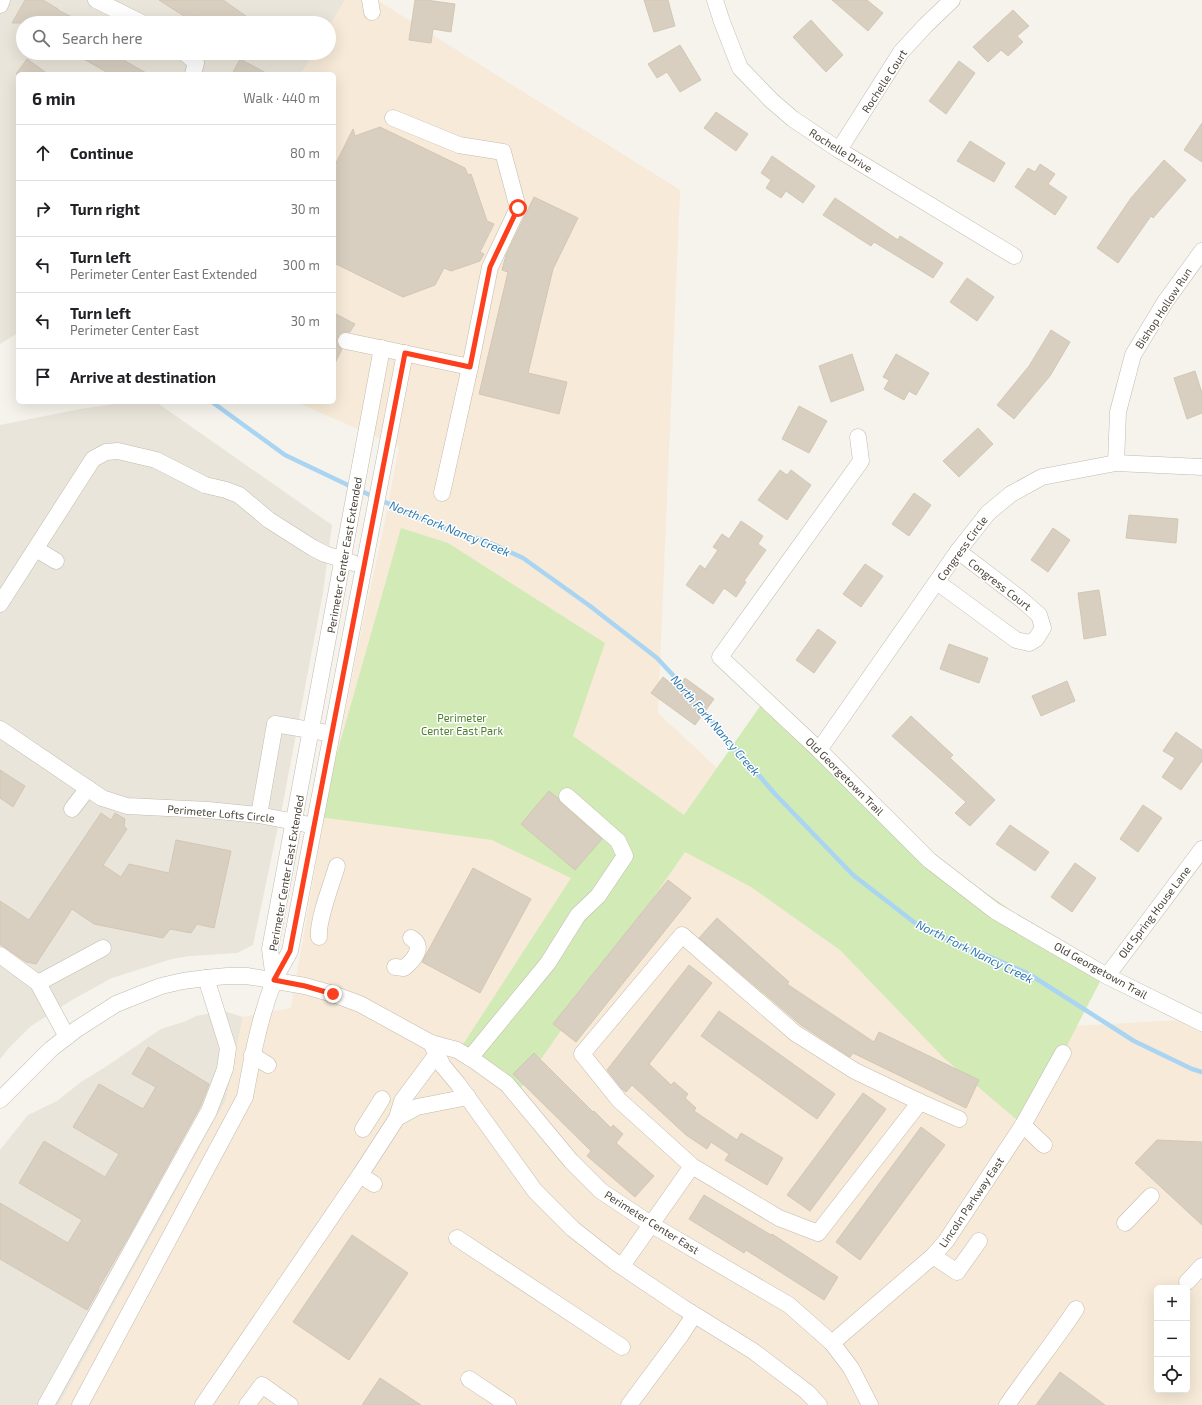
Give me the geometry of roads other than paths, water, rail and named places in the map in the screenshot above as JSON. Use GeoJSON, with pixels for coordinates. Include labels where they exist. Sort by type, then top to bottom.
{"type":"FeatureCollection","features":[{"type":"Feature","properties":{"kind":"street"},"geometry":{"type":"LineString","coordinates":[[0,5],[2,0]]}},
{"type":"Feature","properties":{"kind":"street"},"geometry":{"type":"LineString","coordinates":[[96,0],[128,16]]}},
{"type":"Feature","properties":{"kind":"street","name":"Rochelle Drive"},"geometry":{"type":"LineString","coordinates":[[715,0],[740,68],[772,101],[793,119],[839,150],[1014,256]]}},
{"type":"Feature","properties":{"kind":"street","name":"Rochelle Court"},"geometry":{"type":"LineString","coordinates":[[839,150],[901,52],[952,0]]}},
{"type":"Feature","properties":{"kind":"street"},"geometry":{"type":"LineString","coordinates":[[193,60],[196,63],[194,72]]}},
{"type":"Feature","properties":{"kind":"street"},"geometry":{"type":"LineString","coordinates":[[393,118],[459,145],[503,152],[518,208],[490,267],[470,367],[442,493]]}},
{"type":"Feature","properties":{"kind":"street","name":"Bishop Hollow Run"},"geometry":{"type":"LineString","coordinates":[[1116,462],[1118,412],[1133,354],[1165,302],[1202,251]]}},
{"type":"Feature","properties":{"kind":"street"},"geometry":{"type":"LineString","coordinates":[[346,341],[470,367]]}},
{"type":"Feature","properties":{"kind":"street","name":"Perimeter Center East Extended"},"geometry":{"type":"LineString","coordinates":[[274,980],[270,949],[295,822],[382,348]]}},
{"type":"Feature","properties":{"kind":"street","name":"Perimeter Center East Extended"},"geometry":{"type":"LineString","coordinates":[[274,980],[290,951],[405,353]]}},
{"type":"Feature","properties":{"kind":"street","name":"Old Georgetown Trail"},"geometry":{"type":"LineString","coordinates":[[858,437],[861,461],[720,657],[819,750],[929,860],[995,911],[1107,976],[1202,1023]]}},
{"type":"Feature","properties":{"kind":"street"},"geometry":{"type":"LineString","coordinates":[[0,604],[93,459],[106,452],[118,451],[156,460],[205,486],[226,490],[239,495],[268,520],[313,548],[342,561],[364,566]]}},
{"type":"Feature","properties":{"kind":"street","name":"Congress Circle"},"geometry":{"type":"LineString","coordinates":[[819,750],[958,551],[988,513],[1011,494],[1042,477],[1116,462],[1202,466]]}},
{"type":"Feature","properties":{"kind":"street"},"geometry":{"type":"LineString","coordinates":[[36,548],[56,561]]}},
{"type":"Feature","properties":{"kind":"street","name":"Congress Court"},"geometry":{"type":"LineString","coordinates":[[937,582],[1016,640],[1029,643],[1036,639],[1043,628],[1039,615],[1022,600],[958,551]]}},
{"type":"Feature","properties":{"kind":"street"},"geometry":{"type":"LineString","coordinates":[[259,814],[275,724],[331,734]]}},
{"type":"Feature","properties":{"kind":"street","name":"Perimeter Lofts Circle"},"geometry":{"type":"LineString","coordinates":[[0,729],[102,798],[127,806],[259,814],[314,825]]}},
{"type":"Feature","properties":{"kind":"street"},"geometry":{"type":"LineString","coordinates":[[72,809],[88,788]]}},
{"type":"Feature","properties":{"kind":"street"},"geometry":{"type":"LineString","coordinates":[[470,1058],[548,963],[578,916],[598,896],[625,856],[618,842],[567,796]]}},
{"type":"Feature","properties":{"kind":"street","name":"Old Spring House Lane"},"geometry":{"type":"LineString","coordinates":[[1107,976],[1202,849]]}},
{"type":"Feature","properties":{"kind":"street"},"geometry":{"type":"LineString","coordinates":[[319,937],[318,932],[325,903],[337,866]]}},
{"type":"Feature","properties":{"kind":"street"},"geometry":{"type":"LineString","coordinates":[[301,893],[325,903]]}},
{"type":"Feature","properties":{"kind":"street"},"geometry":{"type":"LineString","coordinates":[[920,1102],[818,1233],[779,1218],[692,1166],[619,1100],[582,1054],[682,935],[795,1033],[855,1071],[959,1119]]}},
{"type":"Feature","properties":{"kind":"street"},"geometry":{"type":"LineString","coordinates":[[395,967],[404,968],[416,956],[418,946],[417,942],[411,938]]}},
{"type":"Feature","properties":{"kind":"street"},"geometry":{"type":"LineString","coordinates":[[38,983],[103,948]]}},
{"type":"Feature","properties":{"kind":"street"},"geometry":{"type":"LineString","coordinates":[[0,956],[38,983],[67,1036]]}},
{"type":"Feature","properties":{"kind":"street","name":"Perimeter Center East"},"geometry":{"type":"LineString","coordinates":[[0,1100],[51,1049],[96,1015],[139,994],[176,982],[227,976],[247,976],[305,986],[360,1004],[434,1048],[457,1050],[507,1084],[571,1161],[601,1190],[652,1224],[789,1306],[832,1343],[852,1368],[870,1405]]}},
{"type":"Feature","properties":{"kind":"street"},"geometry":{"type":"LineString","coordinates":[[46,1405],[209,1111],[225,1069],[228,1048],[206,978]]}},
{"type":"Feature","properties":{"kind":"street"},"geometry":{"type":"LineString","coordinates":[[80,1405],[245,1097],[254,1044],[274,980]]}},
{"type":"Feature","properties":{"kind":"street"},"geometry":{"type":"LineString","coordinates":[[203,1405],[360,1175],[397,1118],[402,1101],[434,1048]]}},
{"type":"Feature","properties":{"kind":"street","name":"Perimeter Center East"},"geometry":{"type":"LineString","coordinates":[[434,1048],[443,1066],[468,1097],[535,1191],[573,1229],[622,1266],[694,1315],[753,1352],[807,1392],[819,1405]]}},
{"type":"Feature","properties":{"kind":"street","name":"Lincoln Parkway East"},"geometry":{"type":"LineString","coordinates":[[832,1343],[933,1256],[946,1241],[1023,1125],[1063,1053]]}},
{"type":"Feature","properties":{"kind":"street"},"geometry":{"type":"LineString","coordinates":[[252,1055],[268,1065]]}},
{"type":"Feature","properties":{"kind":"street"},"geometry":{"type":"LineString","coordinates":[[397,1118],[417,1107],[468,1097]]}},
{"type":"Feature","properties":{"kind":"street"},"geometry":{"type":"LineString","coordinates":[[363,1129],[382,1098]]}},
{"type":"Feature","properties":{"kind":"street"},"geometry":{"type":"LineString","coordinates":[[1023,1125],[1044,1145]]}},
{"type":"Feature","properties":{"kind":"street"},"geometry":{"type":"LineString","coordinates":[[622,1266],[692,1166]]}},
{"type":"Feature","properties":{"kind":"street"},"geometry":{"type":"LineString","coordinates":[[360,1175],[374,1184]]}},
{"type":"Feature","properties":{"kind":"street"},"geometry":{"type":"LineString","coordinates":[[1125,1223],[1151,1196]]}},
{"type":"Feature","properties":{"kind":"street"},"geometry":{"type":"LineString","coordinates":[[457,1238],[622,1347]]}},
{"type":"Feature","properties":{"kind":"street"},"geometry":{"type":"LineString","coordinates":[[933,1256],[957,1272],[979,1241]]}},
{"type":"Feature","properties":{"kind":"street"},"geometry":{"type":"LineString","coordinates":[[1186,1282],[1202,1266]]}},
{"type":"Feature","properties":{"kind":"street"},"geometry":{"type":"LineString","coordinates":[[1008,1405],[1028,1374],[1054,1343],[1076,1309]]}},
{"type":"Feature","properties":{"kind":"street"},"geometry":{"type":"LineString","coordinates":[[629,1405],[694,1315]]}},
{"type":"Feature","properties":{"kind":"street"},"geometry":{"type":"LineString","coordinates":[[469,1379],[508,1405]]}},
{"type":"Feature","properties":{"kind":"street"},"geometry":{"type":"LineString","coordinates":[[247,1405],[262,1385],[290,1405]]}},
{"type":"Feature","properties":{"kind":"waterway","name":"North Fork Nancy Creek"},"geometry":{"type":"LineString","coordinates":[[215,404],[285,455],[352,487]]}},
{"type":"Feature","properties":{"kind":"waterway","name":"North Fork Nancy Creek"},"geometry":{"type":"LineString","coordinates":[[359,490],[413,515],[450,530],[488,542],[523,558],[590,606],[657,658],[684,687]]}},
{"type":"Feature","properties":{"kind":"waterway","name":"North Fork Nancy Creek"},"geometry":{"type":"LineString","coordinates":[[701,708],[775,794],[853,875],[919,926],[1029,974],[1134,1041],[1192,1069],[1202,1072]]}},
{"type":"Feature","properties":{"kind":"park label","name":"Perimeter Center East Park"},"geometry":{"type":"Point","coordinates":[462,723]}}]}
